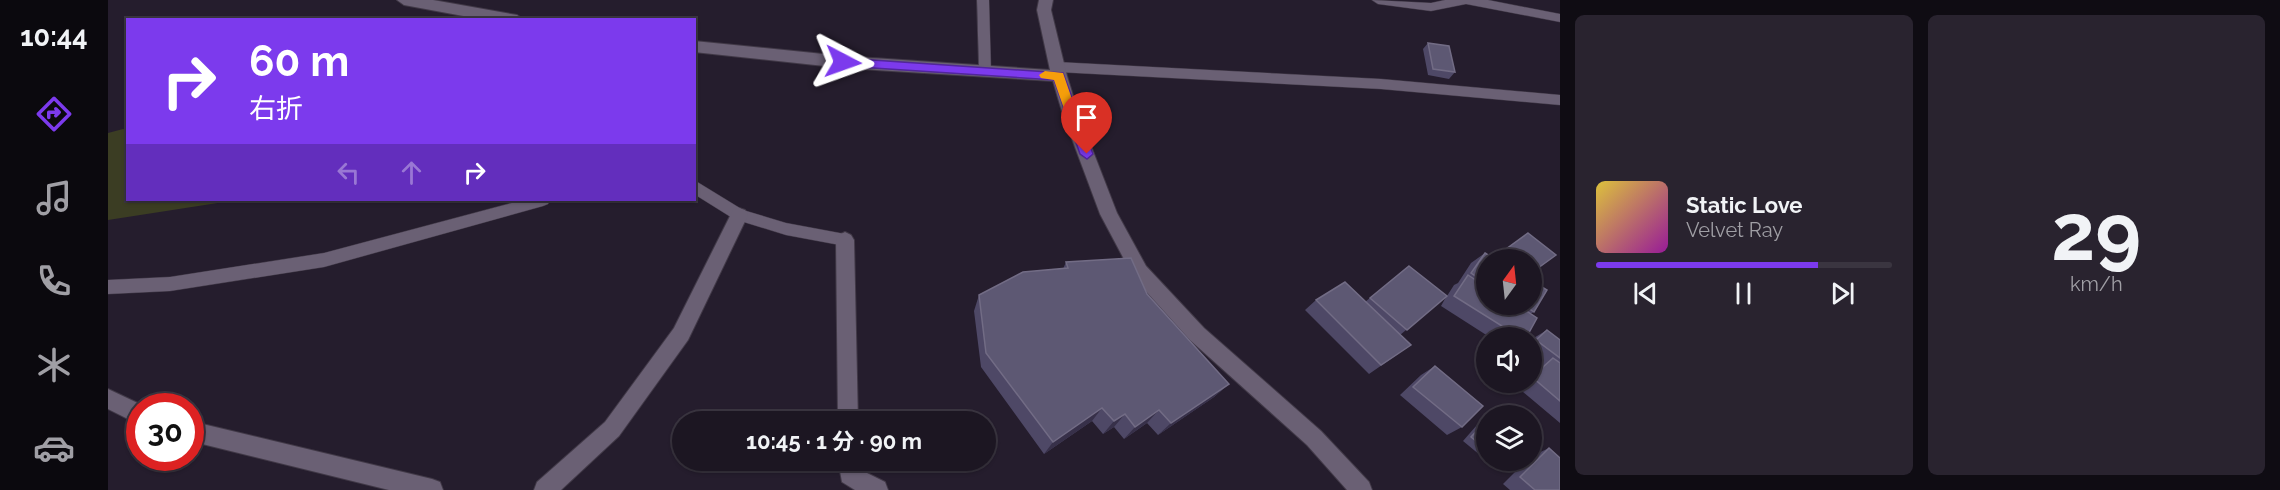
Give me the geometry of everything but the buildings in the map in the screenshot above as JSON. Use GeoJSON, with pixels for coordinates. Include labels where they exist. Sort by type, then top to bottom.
{"type":"FeatureCollection","features":[{"type":"Feature","properties":{"kind":"street"},"geometry":{"type":"LineString","coordinates":[[404,0],[506,18]]}},
{"type":"Feature","properties":{"kind":"street"},"geometry":{"type":"LineString","coordinates":[[495,16],[505,0]]}},
{"type":"Feature","properties":{"kind":"street"},"geometry":{"type":"LineString","coordinates":[[1046,0],[1044,10],[1058,72],[1109,214],[1140,272],[1197,334],[1314,438],[1361,490]]}},
{"type":"Feature","properties":{"kind":"street"},"geometry":{"type":"LineString","coordinates":[[696,46],[843,62],[985,71],[1058,72]]}},
{"type":"Feature","properties":{"kind":"street"},"geometry":{"type":"LineString","coordinates":[[545,490],[612,429],[681,334],[739,215]]}},
{"type":"Feature","properties":{"kind":"street"},"geometry":{"type":"LineString","coordinates":[[845,240],[848,411]]}},
{"type":"Feature","properties":{"kind":"street"},"geometry":{"type":"LineString","coordinates":[[108,399],[126,408]]}},
{"type":"Feature","properties":{"kind":"street"},"geometry":{"type":"LineString","coordinates":[[204,434],[432,490]]}},
{"type":"Feature","properties":{"kind":"street"},"geometry":{"type":"LineString","coordinates":[[849,471],[849,475],[877,490]]}},
{"type":"Feature","properties":{"kind":"lane"},"geometry":{"type":"LineString","coordinates":[[983,0],[985,71]]}},
{"type":"Feature","properties":{"kind":"lane"},"geometry":{"type":"LineString","coordinates":[[1378,0],[1431,7],[1466,0],[1560,18]]}},
{"type":"Feature","properties":{"kind":"lane"},"geometry":{"type":"LineString","coordinates":[[1058,72],[1381,84],[1560,100]]}},
{"type":"Feature","properties":{"kind":"lane"},"geometry":{"type":"LineString","coordinates":[[696,187],[739,215],[786,229],[845,240]]}},
{"type":"Feature","properties":{"kind":"lane"},"geometry":{"type":"LineString","coordinates":[[108,287],[170,285],[324,260],[539,201]]}},
{"type":"Feature","properties":{"kind":"green space"},"geometry":{"type":"Polygon","coordinates":[[[126,130],[126,201],[231,201],[108,220],[108,133],[126,130]]]}},
{"type":"Feature","properties":{"kind":"slow traffic"},"geometry":{"type":"LineString","coordinates":[[1045,75],[1059,76],[1073,120]]}},
{"type":"Feature","properties":{"kind":"route"},"geometry":{"type":"LineString","coordinates":[[843,62],[1059,76],[1087,154]]}}]}
